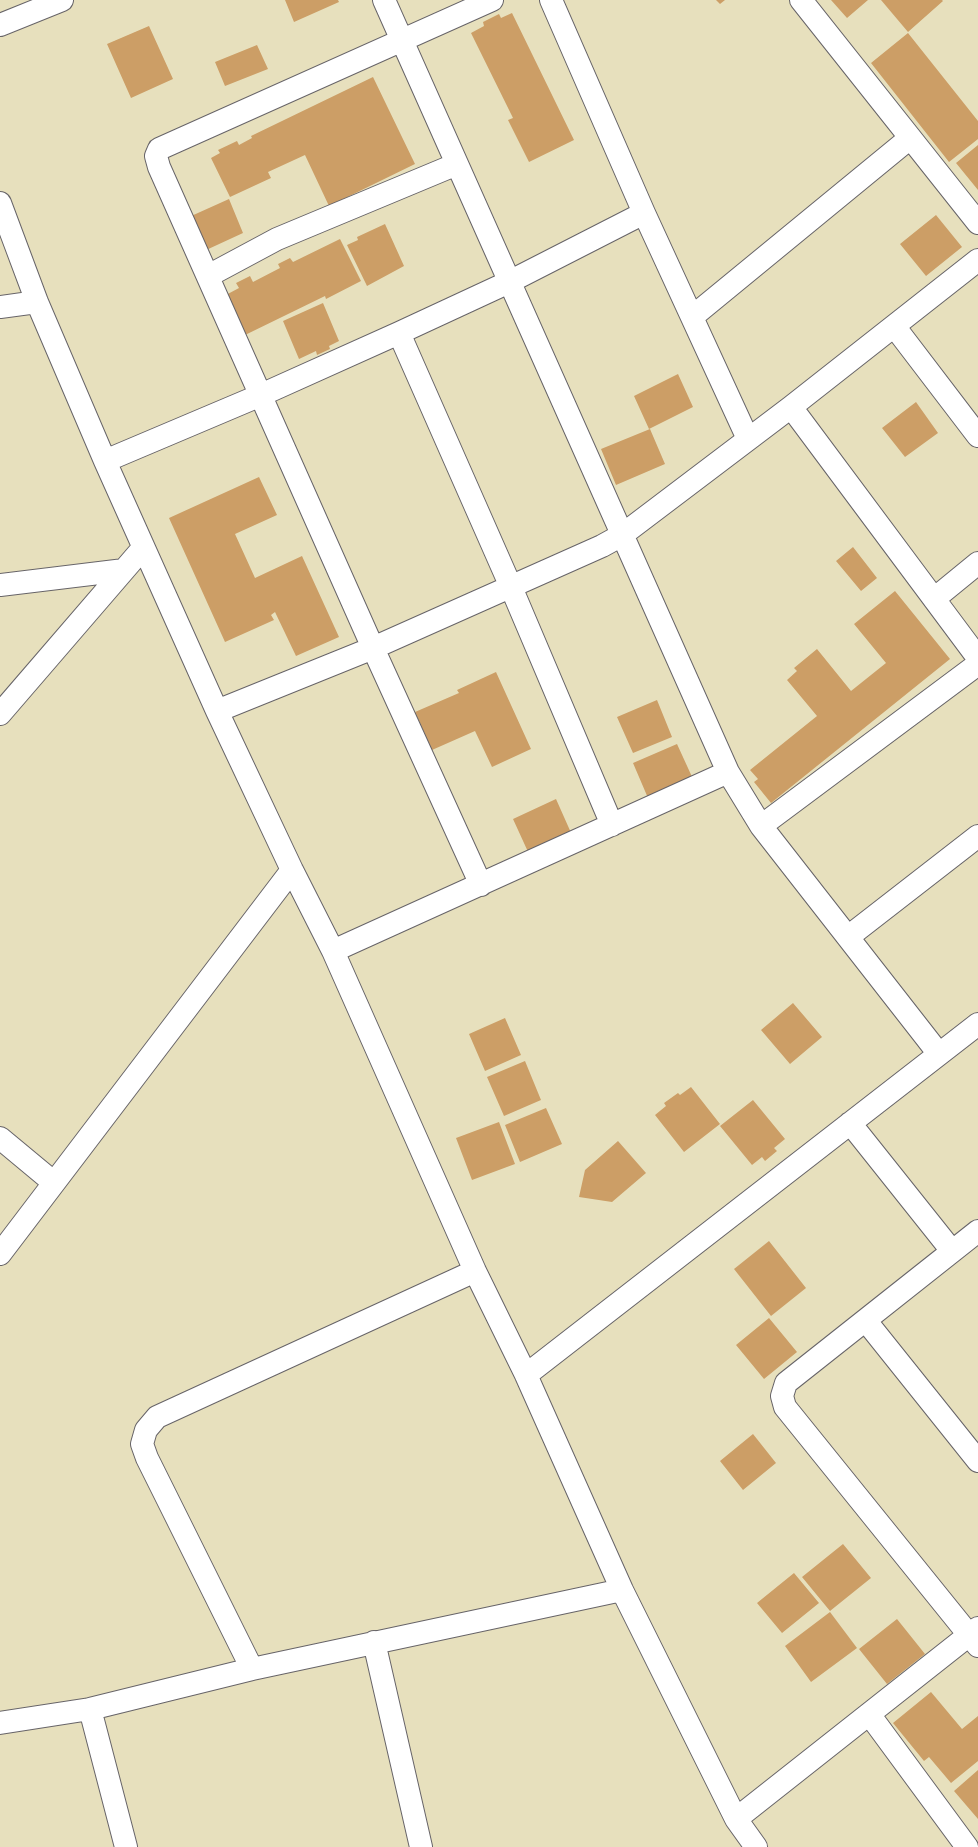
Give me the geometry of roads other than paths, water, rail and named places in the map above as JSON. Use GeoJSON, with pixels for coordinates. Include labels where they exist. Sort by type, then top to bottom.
{"type":"FeatureCollection","features":[{"type":"Feature","properties":{"kind":"street"},"geometry":{"type":"LineString","coordinates":[[0,25],[62,0]]}},
{"type":"Feature","properties":{"kind":"street"},"geometry":{"type":"LineString","coordinates":[[384,0],[728,772],[761,826],[939,1054]]}},
{"type":"Feature","properties":{"kind":"street"},"geometry":{"type":"LineString","coordinates":[[481,885],[373,648],[159,168],[156,156],[159,149],[492,0]]}},
{"type":"Feature","properties":{"kind":"street"},"geometry":{"type":"LineString","coordinates":[[551,0],[644,213],[748,439]]}},
{"type":"Feature","properties":{"kind":"street"},"geometry":{"type":"LineString","coordinates":[[801,0],[978,223]]}},
{"type":"Feature","properties":{"kind":"street"},"geometry":{"type":"LineString","coordinates":[[692,317],[910,138]]}},
{"type":"Feature","properties":{"kind":"street"},"geometry":{"type":"LineString","coordinates":[[208,276],[277,240],[457,164]]}},
{"type":"Feature","properties":{"kind":"street"},"geometry":{"type":"LineString","coordinates":[[0,203],[37,302],[143,548],[217,711],[292,870],[333,951],[475,1271],[526,1375],[622,1590],[736,1819],[756,1847]]}},
{"type":"Feature","properties":{"kind":"street"},"geometry":{"type":"LineString","coordinates":[[105,461],[261,395],[399,333],[509,282],[644,213]]}},
{"type":"Feature","properties":{"kind":"street"},"geometry":{"type":"LineString","coordinates":[[217,711],[373,648],[602,546],[622,535],[791,407],[978,260]]}},
{"type":"Feature","properties":{"kind":"street"},"geometry":{"type":"LineString","coordinates":[[0,308],[37,302]]}},
{"type":"Feature","properties":{"kind":"street"},"geometry":{"type":"LineString","coordinates":[[894,326],[978,436]]}},
{"type":"Feature","properties":{"kind":"street"},"geometry":{"type":"LineString","coordinates":[[399,333],[511,587],[612,825]]}},
{"type":"Feature","properties":{"kind":"street"},"geometry":{"type":"LineString","coordinates":[[791,407],[978,658]]}},
{"type":"Feature","properties":{"kind":"street"},"geometry":{"type":"LineString","coordinates":[[0,714],[143,548]]}},
{"type":"Feature","properties":{"kind":"street"},"geometry":{"type":"LineString","coordinates":[[934,599],[978,563]]}},
{"type":"Feature","properties":{"kind":"street"},"geometry":{"type":"LineString","coordinates":[[0,585],[124,570]]}},
{"type":"Feature","properties":{"kind":"street"},"geometry":{"type":"LineString","coordinates":[[761,826],[978,664]]}},
{"type":"Feature","properties":{"kind":"street"},"geometry":{"type":"LineString","coordinates":[[333,951],[728,772]]}},
{"type":"Feature","properties":{"kind":"street"},"geometry":{"type":"LineString","coordinates":[[848,936],[978,836]]}},
{"type":"Feature","properties":{"kind":"street"},"geometry":{"type":"LineString","coordinates":[[0,1254],[53,1182],[292,870]]}},
{"type":"Feature","properties":{"kind":"street"},"geometry":{"type":"LineString","coordinates":[[526,1375],[978,1024]]}},
{"type":"Feature","properties":{"kind":"street"},"geometry":{"type":"LineString","coordinates":[[850,1123],[952,1251]]}},
{"type":"Feature","properties":{"kind":"street"},"geometry":{"type":"LineString","coordinates":[[0,1138],[53,1182]]}},
{"type":"Feature","properties":{"kind":"street"},"geometry":{"type":"LineString","coordinates":[[736,1819],[869,1714],[975,1636],[785,1407],[782,1396],[786,1383],[978,1231]]}},
{"type":"Feature","properties":{"kind":"street"},"geometry":{"type":"LineString","coordinates":[[252,1669],[147,1458],[142,1444],[146,1430],[158,1417],[475,1271]]}},
{"type":"Feature","properties":{"kind":"street"},"geometry":{"type":"LineString","coordinates":[[866,1320],[978,1461]]}},
{"type":"Feature","properties":{"kind":"street"},"geometry":{"type":"LineString","coordinates":[[0,1724],[90,1708],[252,1669],[622,1590]]}},
{"type":"Feature","properties":{"kind":"street"},"geometry":{"type":"LineString","coordinates":[[374,1642],[421,1847]]}},
{"type":"Feature","properties":{"kind":"street"},"geometry":{"type":"LineString","coordinates":[[90,1708],[126,1847]]}},
{"type":"Feature","properties":{"kind":"street"},"geometry":{"type":"LineString","coordinates":[[869,1714],[967,1847]]}}]}
